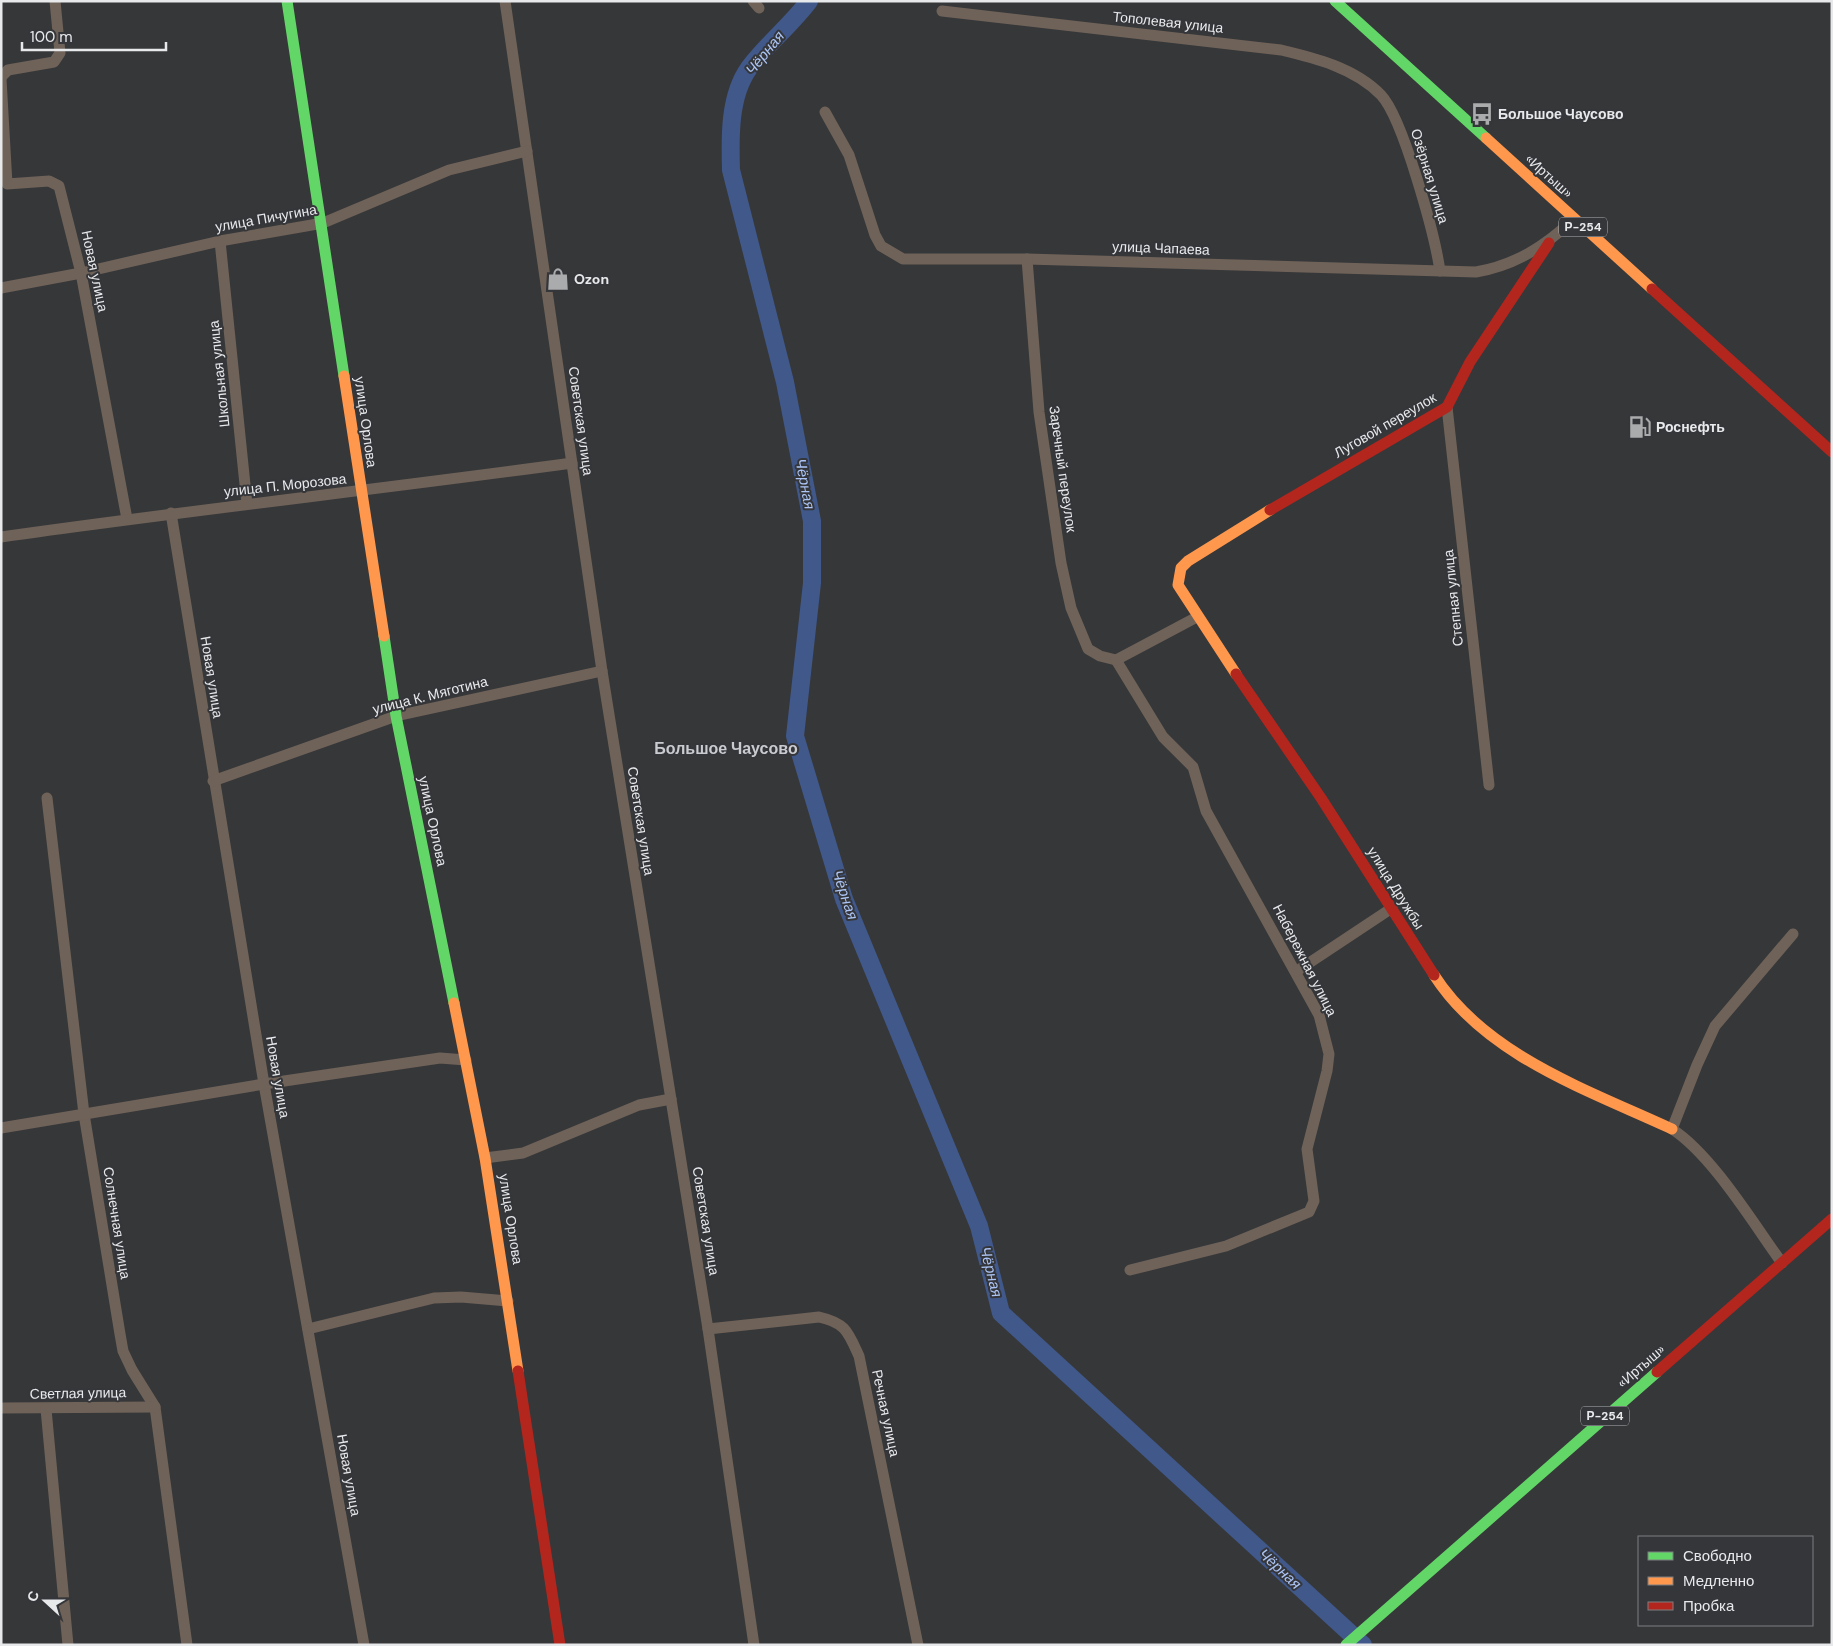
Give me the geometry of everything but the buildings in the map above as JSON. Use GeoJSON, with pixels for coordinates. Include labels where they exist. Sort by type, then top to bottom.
{"type":"FeatureCollection","features":[{"type":"Feature","properties":{"kind":"main road","name":"улица Орлова"},"geometry":{"type":"LineString","coordinates":[[288,1],[396,716],[485,1158],[560,1645]]}},
{"type":"Feature","properties":{"kind":"main road","name":"«Иртыш»"},"geometry":{"type":"LineString","coordinates":[[1335,1],[1832,452]]}},
{"type":"Feature","properties":{"kind":"main road","name":"Луговой переулок"},"geometry":{"type":"LineString","coordinates":[[1178,576],[1181,568],[1188,561],[1306,487],[1398,438],[1447,407],[1470,362],[1549,242]]}},
{"type":"Feature","properties":{"kind":"main road","name":"улица Дружбы"},"geometry":{"type":"LineString","coordinates":[[1178,576],[1178,585],[1183,596],[1321,798],[1451,1000],[1478,1027],[1505,1046],[1564,1079],[1672,1129]]}},
{"type":"Feature","properties":{"kind":"main road","name":"«Иртыш»"},"geometry":{"type":"LineString","coordinates":[[1346,1645],[1832,1218]]}},
{"type":"Feature","properties":{"kind":"street","name":"Новая улица"},"geometry":{"type":"LineString","coordinates":[[55,1],[60,53],[54,62],[8,70],[1,78],[4,186],[48,181],[59,186],[82,273],[127,519]]}},
{"type":"Feature","properties":{"kind":"street","name":"Советская улица"},"geometry":{"type":"LineString","coordinates":[[505,1],[602,671],[708,1329],[754,1645]]}},
{"type":"Feature","properties":{"kind":"street","name":"Тополевая улица"},"geometry":{"type":"LineString","coordinates":[[942,11],[1281,50],[1307,56],[1347,72],[1380,94]]}},
{"type":"Feature","properties":{"kind":"street","name":"Озёрная улица"},"geometry":{"type":"LineString","coordinates":[[1380,94],[1396,121],[1403,139],[1437,248],[1440,271]]}},
{"type":"Feature","properties":{"kind":"street","name":"улица Чапаева"},"geometry":{"type":"LineString","coordinates":[[825,112],[849,155],[875,235],[881,246],[903,259],[1027,259],[1476,272],[1493,269],[1549,242],[1574,219]]}},
{"type":"Feature","properties":{"kind":"street","name":"улица Пичугина"},"geometry":{"type":"LineString","coordinates":[[1,288],[82,273],[220,240],[323,224],[449,170],[528,151]]}},
{"type":"Feature","properties":{"kind":"street","name":"Школьная улица"},"geometry":{"type":"LineString","coordinates":[[220,240],[247,504]]}},
{"type":"Feature","properties":{"kind":"street","name":"Заречный переулок"},"geometry":{"type":"LineString","coordinates":[[1027,259],[1039,412],[1061,563],[1080,635],[1088,649],[1100,656],[1116,660]]}},
{"type":"Feature","properties":{"kind":"street","name":"Степная улица"},"geometry":{"type":"LineString","coordinates":[[1447,407],[1490,785]]}},
{"type":"Feature","properties":{"kind":"street","name":"улица П. Морозова"},"geometry":{"type":"LineString","coordinates":[[1,538],[171,513],[361,492],[572,463]]}},
{"type":"Feature","properties":{"kind":"street","name":"Новая улица"},"geometry":{"type":"LineString","coordinates":[[171,513],[264,1084],[364,1645]]}},
{"type":"Feature","properties":{"kind":"street"},"geometry":{"type":"LineString","coordinates":[[1116,660],[1197,617]]}},
{"type":"Feature","properties":{"kind":"street","name":"Набережная улица"},"geometry":{"type":"LineString","coordinates":[[1116,660],[1163,737],[1194,767],[1206,811],[1297,972],[1319,1015],[1329,1054],[1327,1071],[1307,1149],[1314,1195],[1314,1201],[1309,1212],[1226,1246],[1130,1270]]}},
{"type":"Feature","properties":{"kind":"street","name":"улица К. Мяготина"},"geometry":{"type":"LineString","coordinates":[[214,782],[396,716],[602,671]]}},
{"type":"Feature","properties":{"kind":"street","name":"Солнечная улица"},"geometry":{"type":"LineString","coordinates":[[47,798],[84,1114],[124,1351],[132,1370],[156,1407],[186,1645]]}},
{"type":"Feature","properties":{"kind":"street"},"geometry":{"type":"LineString","coordinates":[[1297,972],[1392,908]]}},
{"type":"Feature","properties":{"kind":"street"},"geometry":{"type":"LineString","coordinates":[[1782,1263],[1718,1176],[1691,1144],[1672,1129],[1697,1065],[1715,1026],[1793,934]]}},
{"type":"Feature","properties":{"kind":"street"},"geometry":{"type":"LineString","coordinates":[[1,1128],[264,1084],[440,1058],[466,1060]]}},
{"type":"Feature","properties":{"kind":"street"},"geometry":{"type":"LineString","coordinates":[[485,1158],[523,1153],[639,1105],[671,1099]]}},
{"type":"Feature","properties":{"kind":"street"},"geometry":{"type":"LineString","coordinates":[[308,1329],[434,1298],[461,1297],[508,1301]]}},
{"type":"Feature","properties":{"kind":"street","name":"Речная улица"},"geometry":{"type":"LineString","coordinates":[[708,1329],[819,1317],[836,1321],[848,1331],[859,1356],[918,1645]]}},
{"type":"Feature","properties":{"kind":"street","name":"Светлая улица"},"geometry":{"type":"LineString","coordinates":[[1,1408],[156,1407]]}},
{"type":"Feature","properties":{"kind":"street"},"geometry":{"type":"LineString","coordinates":[[46,1409],[68,1645]]}},
{"type":"Feature","properties":{"kind":"waterway","name":"Чёрная"},"geometry":{"type":"LineString","coordinates":[[809,1],[756,59],[742,79],[732,117],[731,170],[785,382],[812,521],[812,583],[795,736],[844,899],[979,1226],[1001,1313],[1363,1645]]}},
{"type":"Feature","properties":{"kind":"traffic: fast"},"geometry":{"type":"LineString","coordinates":[[287,1],[344,376]]}},
{"type":"Feature","properties":{"kind":"traffic: fast"},"geometry":{"type":"LineString","coordinates":[[1335,1],[1486,138]]}},
{"type":"Feature","properties":{"kind":"traffic: fast"},"geometry":{"type":"LineString","coordinates":[[384,636],[396,716],[454,1003]]}},
{"type":"Feature","properties":{"kind":"traffic: fast"},"geometry":{"type":"LineString","coordinates":[[1346,1645],[1657,1372]]}},
{"type":"Feature","properties":{"kind":"traffic: slow"},"geometry":{"type":"LineString","coordinates":[[1486,138],[1652,289]]}},
{"type":"Feature","properties":{"kind":"traffic: slow"},"geometry":{"type":"LineString","coordinates":[[344,376],[384,636]]}},
{"type":"Feature","properties":{"kind":"traffic: slow"},"geometry":{"type":"LineString","coordinates":[[1236,674],[1178,585],[1181,568],[1188,561],[1270,510]]}},
{"type":"Feature","properties":{"kind":"traffic: slow"},"geometry":{"type":"LineString","coordinates":[[1434,975],[1456,1003],[1481,1028],[1510,1049],[1541,1068],[1573,1084],[1672,1129]]}},
{"type":"Feature","properties":{"kind":"traffic: slow"},"geometry":{"type":"LineString","coordinates":[[454,1003],[485,1158],[518,1371]]}},
{"type":"Feature","properties":{"kind":"traffic: jam"},"geometry":{"type":"LineString","coordinates":[[1270,510],[1447,407],[1470,362],[1549,243]]}},
{"type":"Feature","properties":{"kind":"traffic: jam"},"geometry":{"type":"LineString","coordinates":[[1652,289],[1832,452]]}},
{"type":"Feature","properties":{"kind":"traffic: jam"},"geometry":{"type":"LineString","coordinates":[[1236,674],[1321,798],[1434,975]]}},
{"type":"Feature","properties":{"kind":"traffic: jam"},"geometry":{"type":"LineString","coordinates":[[1657,1372],[1832,1219]]}},
{"type":"Feature","properties":{"kind":"traffic: jam"},"geometry":{"type":"LineString","coordinates":[[518,1371],[560,1645]]}},
{"type":"Feature","properties":{"kind":"place","name":"Большое Чаусово"},"geometry":{"type":"Point","coordinates":[1482,114]}},
{"type":"Feature","properties":{"kind":"place","name":"Ozon"},"geometry":{"type":"Point","coordinates":[558,279]}},
{"type":"Feature","properties":{"kind":"place","name":"Роснефть"},"geometry":{"type":"Point","coordinates":[1640,427]}},
{"type":"Feature","properties":{"kind":"district","name":"Большое Чаусово"},"geometry":{"type":"Point","coordinates":[726,748]}}]}
